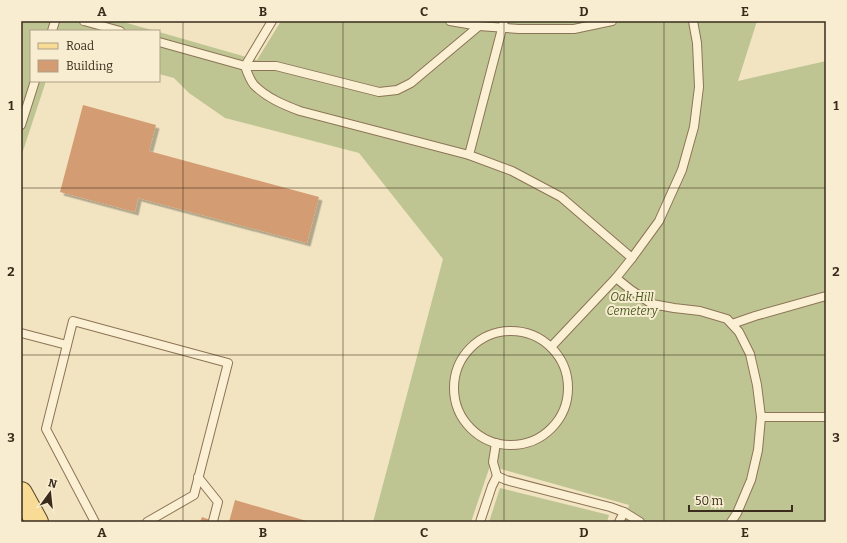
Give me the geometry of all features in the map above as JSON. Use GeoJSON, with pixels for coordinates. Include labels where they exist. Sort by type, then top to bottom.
{"type":"FeatureCollection","features":[{"type":"Feature","properties":{"kind":"main road"},"geometry":{"type":"LineString","coordinates":[[21,493],[37,522]]}},
{"type":"Feature","properties":{"kind":"lane"},"geometry":{"type":"LineString","coordinates":[[84,21],[116,30]]}},
{"type":"Feature","properties":{"kind":"lane"},"geometry":{"type":"LineString","coordinates":[[245,66],[272,21]]}},
{"type":"Feature","properties":{"kind":"lane"},"geometry":{"type":"LineString","coordinates":[[450,21],[479,26],[503,24],[574,29],[612,21]]}},
{"type":"Feature","properties":{"kind":"lane"},"geometry":{"type":"LineString","coordinates":[[551,347],[616,278],[632,258],[659,221],[682,170],[694,127],[699,87],[697,43],[693,21]]}},
{"type":"Feature","properties":{"kind":"lane"},"geometry":{"type":"LineString","coordinates":[[469,155],[503,24]]}},
{"type":"Feature","properties":{"kind":"lane"},"geometry":{"type":"LineString","coordinates":[[160,42],[245,66],[276,66],[379,92],[397,90],[411,83],[479,26]]}},
{"type":"Feature","properties":{"kind":"lane"},"geometry":{"type":"LineString","coordinates":[[245,66],[253,84],[283,105],[300,111],[469,155],[512,171],[561,197],[632,258]]}},
{"type":"Feature","properties":{"kind":"lane"},"geometry":{"type":"LineString","coordinates":[[21,125],[35,82]]}},
{"type":"Feature","properties":{"kind":"lane"},"geometry":{"type":"LineString","coordinates":[[616,278],[652,304],[700,311],[727,319],[739,332],[750,354],[758,384],[761,417],[758,450],[751,480],[737,513],[731,522]]}},
{"type":"Feature","properties":{"kind":"lane"},"geometry":{"type":"LineString","coordinates":[[732,324],[826,296]]}},
{"type":"Feature","properties":{"kind":"lane"},"geometry":{"type":"LineString","coordinates":[[95,522],[46,429],[73,321],[228,363],[194,495],[147,522]]}},
{"type":"Feature","properties":{"kind":"lane"},"geometry":{"type":"LineString","coordinates":[[508,331],[531,334],[551,347],[563,364],[569,385],[566,406],[555,425],[538,438],[518,445],[496,443],[476,433],[461,415],[454,394],[457,371],[468,351],[486,337],[508,331]]}},
{"type":"Feature","properties":{"kind":"lane"},"geometry":{"type":"LineString","coordinates":[[21,333],[67,345]]}},
{"type":"Feature","properties":{"kind":"lane"},"geometry":{"type":"LineString","coordinates":[[761,417],[826,417]]}},
{"type":"Feature","properties":{"kind":"lane"},"geometry":{"type":"LineString","coordinates":[[480,522],[492,486],[497,476],[493,462],[496,443]]}},
{"type":"Feature","properties":{"kind":"lane"},"geometry":{"type":"LineString","coordinates":[[497,476],[506,480],[610,507],[624,512],[640,522]]}},
{"type":"Feature","properties":{"kind":"lane"},"geometry":{"type":"LineString","coordinates":[[198,477],[218,502],[213,521]]}},
{"type":"Feature","properties":{"kind":"lane"},"geometry":{"type":"LineString","coordinates":[[619,522],[624,512]]}},
{"type":"Feature","properties":{"kind":"green space"},"geometry":{"type":"Polygon","coordinates":[[[21,21],[120,21],[152,30],[30,30],[30,82],[46,82],[21,157],[21,21]]]}},
{"type":"Feature","properties":{"kind":"green space","name":"Oak Hill Cemetery"},"geometry":{"type":"Polygon","coordinates":[[[281,21],[757,21],[738,81],[826,61],[826,522],[624,522],[629,505],[490,466],[471,522],[373,522],[443,259],[359,153],[225,118],[189,93],[174,78],[160,74],[160,32],[257,60],[281,21]]]}},
{"type":"Feature","properties":{"kind":"green space"},"geometry":{"type":"Polygon","coordinates":[[[500,488],[609,515],[607,522],[489,522],[500,488]]]}},
{"type":"Feature","properties":{"kind":"building"},"geometry":{"type":"Polygon","coordinates":[[[83,105],[156,125],[149,151],[319,197],[307,243],[138,198],[135,212],[60,192],[83,105]]]}},
{"type":"Feature","properties":{"kind":"building"},"geometry":{"type":"Polygon","coordinates":[[[235,500],[310,522],[229,522],[235,500]]]}},
{"type":"Feature","properties":{"kind":"building"},"geometry":{"type":"Polygon","coordinates":[[[202,517],[216,522],[200,522],[202,517]]]}}]}
